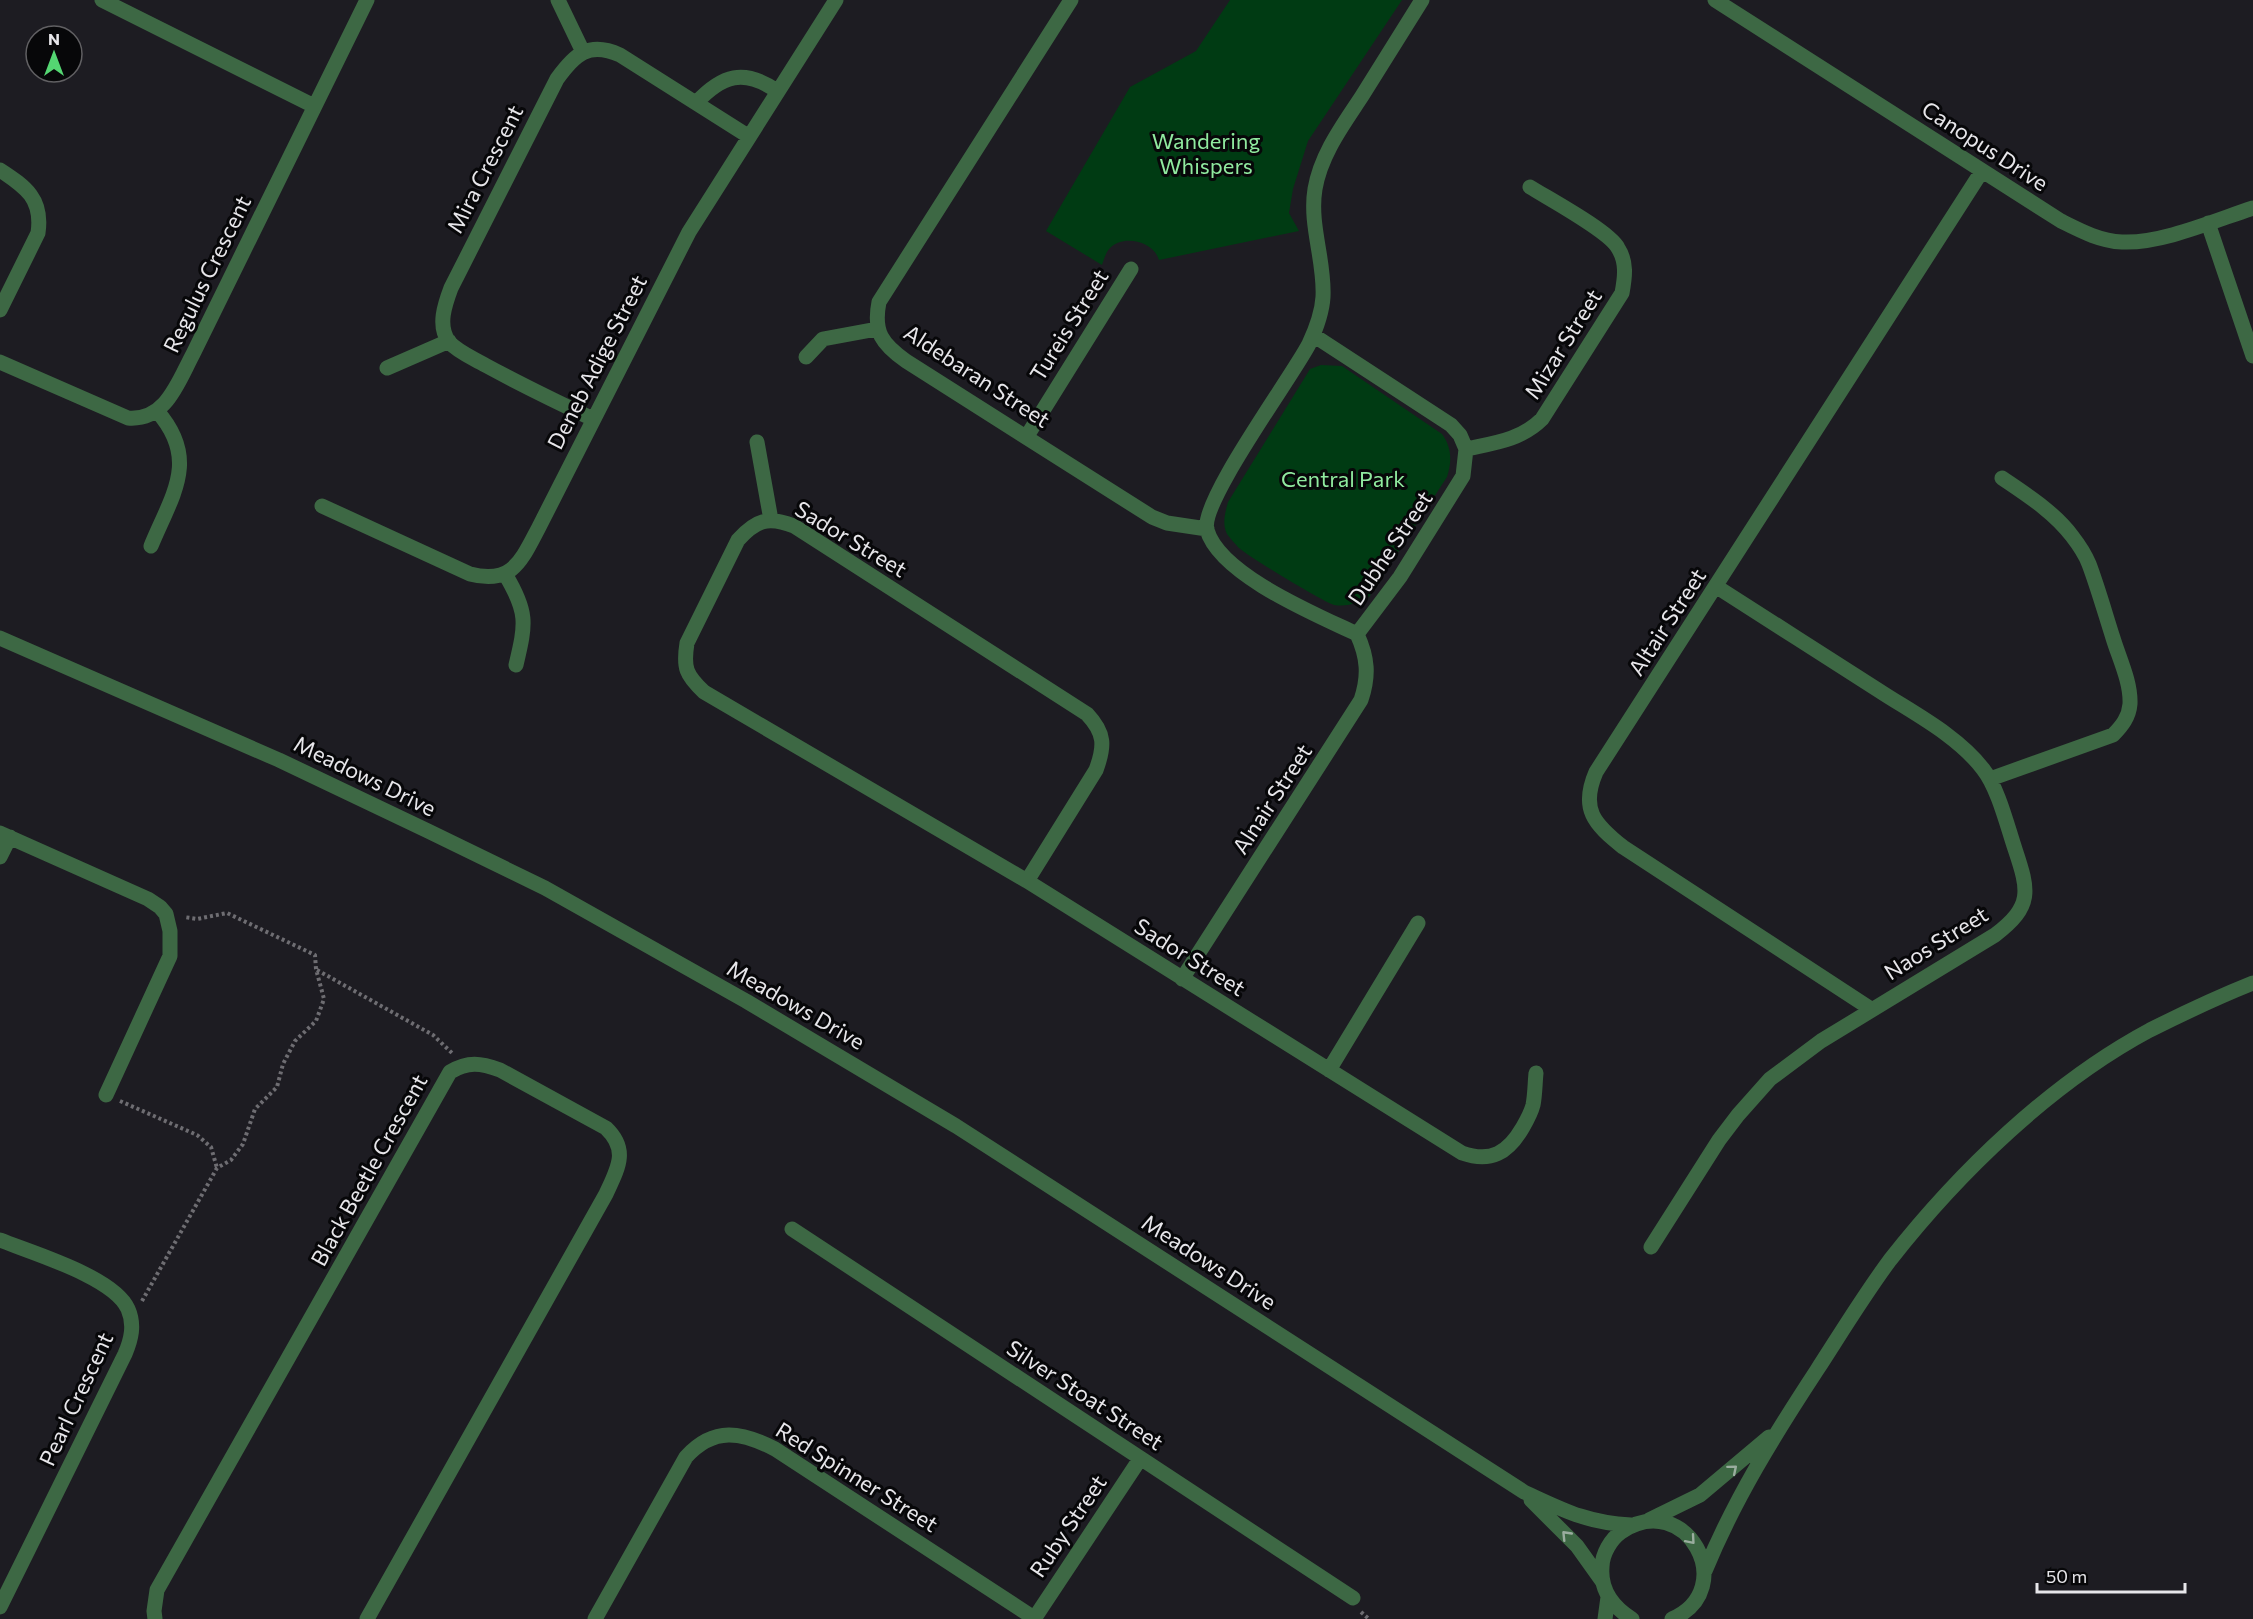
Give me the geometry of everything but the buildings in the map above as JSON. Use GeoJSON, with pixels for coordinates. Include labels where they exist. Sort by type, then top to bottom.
{"type":"FeatureCollection","features":[{"type":"Feature","properties":{"kind":"street"},"geometry":{"type":"LineString","coordinates":[[102,0],[314,106]]}},
{"type":"Feature","properties":{"kind":"street","name":"Regulus Crescent"},"geometry":{"type":"LineString","coordinates":[[157,411],[165,405],[193,354],[367,0]]}},
{"type":"Feature","properties":{"kind":"street"},"geometry":{"type":"LineString","coordinates":[[558,0],[583,52],[595,49],[609,50],[620,55],[748,136]]}},
{"type":"Feature","properties":{"kind":"street","name":"Deneb Adige Street"},"geometry":{"type":"LineString","coordinates":[[505,574],[514,569],[522,559],[689,231],[836,0]]}},
{"type":"Feature","properties":{"kind":"street","name":"Aldebaran Street"},"geometry":{"type":"LineString","coordinates":[[1071,0],[879,302],[876,315],[877,329],[892,351],[1152,517],[1167,523],[1207,529]]}},
{"type":"Feature","properties":{"kind":"street"},"geometry":{"type":"LineString","coordinates":[[1207,529],[1207,518],[1221,485],[1288,381],[1313,335],[1321,313],[1323,294],[1312,214],[1319,171],[1326,153],[1422,0]]}},
{"type":"Feature","properties":{"kind":"street","name":"Canopus Drive"},"geometry":{"type":"LineString","coordinates":[[1715,0],[2061,221],[2084,232],[2104,239],[2123,242],[2143,240],[2208,223],[2253,208]]}},
{"type":"Feature","properties":{"kind":"street","name":"Mira Crescent"},"geometry":{"type":"LineString","coordinates":[[449,341],[443,321],[445,304],[451,288],[557,79],[570,60],[583,52]]}},
{"type":"Feature","properties":{"kind":"street"},"geometry":{"type":"LineString","coordinates":[[696,103],[717,84],[730,77],[746,77],[766,83],[777,91]]}},
{"type":"Feature","properties":{"kind":"street"},"geometry":{"type":"LineString","coordinates":[[0,170],[29,191],[36,202],[40,222],[38,233],[0,310]]}},
{"type":"Feature","properties":{"kind":"street","name":"Altair Street"},"geometry":{"type":"LineString","coordinates":[[1871,1010],[1623,848],[1609,836],[1590,811],[1588,797],[1596,772],[1717,587],[1982,171]]}},
{"type":"Feature","properties":{"kind":"street","name":"Mizar Street"},"geometry":{"type":"LineString","coordinates":[[1466,449],[1521,435],[1542,420],[1622,293],[1625,264],[1618,247],[1607,236],[1530,187]]}},
{"type":"Feature","properties":{"kind":"street"},"geometry":{"type":"LineString","coordinates":[[2208,223],[2253,356]]}},
{"type":"Feature","properties":{"kind":"street","name":"Tureis Street"},"geometry":{"type":"LineString","coordinates":[[1027,436],[1131,269]]}},
{"type":"Feature","properties":{"kind":"street"},"geometry":{"type":"LineString","coordinates":[[806,357],[824,339],[877,329]]}},
{"type":"Feature","properties":{"kind":"street"},"geometry":{"type":"LineString","coordinates":[[1313,335],[1451,425],[1461,435],[1466,449]]}},
{"type":"Feature","properties":{"kind":"street"},"geometry":{"type":"LineString","coordinates":[[387,368],[449,341],[458,350],[515,382],[593,419]]}},
{"type":"Feature","properties":{"kind":"street"},"geometry":{"type":"LineString","coordinates":[[0,362],[120,415],[136,418],[157,411],[168,424],[178,446],[180,461],[178,481],[151,546]]}},
{"type":"Feature","properties":{"kind":"street"},"geometry":{"type":"LineString","coordinates":[[757,442],[771,520]]}},
{"type":"Feature","properties":{"kind":"street","name":"Dubhe Street"},"geometry":{"type":"LineString","coordinates":[[1207,529],[1215,546],[1242,572],[1290,602],[1357,634],[1400,577],[1463,476],[1466,449]]}},
{"type":"Feature","properties":{"kind":"street"},"geometry":{"type":"LineString","coordinates":[[1990,779],[2113,735],[2122,726],[2130,703],[2116,649],[2088,563],[2080,547],[2046,509],[2002,478]]}},
{"type":"Feature","properties":{"kind":"street"},"geometry":{"type":"LineString","coordinates":[[321,506],[470,574],[484,577],[505,574],[518,595],[524,615],[524,633],[516,665]]}},
{"type":"Feature","properties":{"kind":"street","name":"Sador Street"},"geometry":{"type":"LineString","coordinates":[[1027,881],[1096,770],[1103,745],[1101,733],[1095,723],[1087,714],[794,526],[771,520],[749,528],[738,540],[687,643],[686,669],[691,679],[704,692],[1027,881],[1462,1153],[1475,1157],[1488,1157],[1499,1154],[1509,1146],[1520,1132],[1533,1107],[1536,1073]]}},
{"type":"Feature","properties":{"kind":"street","name":"Naos Street"},"geometry":{"type":"LineString","coordinates":[[1651,1247],[1719,1140],[1770,1079],[1797,1058],[1871,1010],[1995,935],[2013,922],[2025,900],[2021,867],[1990,779],[1973,758],[1932,725],[1717,587]]}},
{"type":"Feature","properties":{"kind":"street","name":"Alnair Street"},"geometry":{"type":"LineString","coordinates":[[1182,979],[1361,700],[1368,669],[1365,653],[1357,634]]}},
{"type":"Feature","properties":{"kind":"street","name":"Meadows Drive"},"geometry":{"type":"LineString","coordinates":[[0,638],[279,760],[545,888],[746,1000],[957,1126],[1524,1492],[1579,1517],[1604,1524],[1631,1525]]}},
{"type":"Feature","properties":{"kind":"street"},"geometry":{"type":"LineString","coordinates":[[0,857],[5,835],[148,899],[166,914],[170,931],[170,956],[106,1095]]}},
{"type":"Feature","properties":{"kind":"street"},"geometry":{"type":"LineString","coordinates":[[1329,1070],[1418,923]]}},
{"type":"Feature","properties":{"kind":"street"},"geometry":{"type":"LineString","coordinates":[[1672,1619],[1682,1615],[1694,1603],[1702,1588],[1705,1571],[1733,1509],[1782,1424],[1889,1261],[1931,1211],[1987,1150],[2076,1078],[2139,1037],[2203,1004],[2253,982]]}},
{"type":"Feature","properties":{"kind":"street","name":"Black Beetle Crescent"},"geometry":{"type":"LineString","coordinates":[[155,1619],[154,1611],[158,1590],[450,1072],[461,1065],[483,1064],[500,1070],[592,1119],[615,1137],[620,1148],[617,1170],[606,1194],[367,1619]]}},
{"type":"Feature","properties":{"kind":"street","name":"Silver Stoat Street"},"geometry":{"type":"LineString","coordinates":[[792,1229],[1353,1598]]}},
{"type":"Feature","properties":{"kind":"street","name":"Pearl Crescent"},"geometry":{"type":"LineString","coordinates":[[0,1240],[82,1273],[108,1287],[128,1308],[131,1319],[131,1340],[125,1354],[0,1607]]}},
{"type":"Feature","properties":{"kind":"street"},"geometry":{"type":"LineString","coordinates":[[1632,1619],[1618,1610],[1608,1597],[1602,1581],[1602,1564],[1607,1548],[1617,1535],[1631,1525],[1647,1521],[1700,1495],[1782,1424]]}},
{"type":"Feature","properties":{"kind":"street","name":"Red Spinner Street"},"geometry":{"type":"LineString","coordinates":[[595,1619],[687,1457],[696,1446],[709,1439],[741,1434],[775,1449],[1034,1618]]}},
{"type":"Feature","properties":{"kind":"street","name":"Ruby Street"},"geometry":{"type":"LineString","coordinates":[[1034,1618],[1140,1459]]}},
{"type":"Feature","properties":{"kind":"street","name":"Meadows Drive"},"geometry":{"type":"LineString","coordinates":[[1524,1492],[1577,1546],[1602,1581]]}},
{"type":"Feature","properties":{"kind":"street"},"geometry":{"type":"LineString","coordinates":[[1647,1521],[1664,1522],[1680,1528],[1693,1539],[1701,1554],[1705,1571]]}},
{"type":"Feature","properties":{"kind":"street"},"geometry":{"type":"LineString","coordinates":[[1605,1619],[1608,1597]]}},
{"type":"Feature","properties":{"kind":"path"},"geometry":{"type":"LineString","coordinates":[[131,1319],[217,1168],[231,1160],[243,1144],[255,1108],[278,1087],[282,1064],[295,1041],[316,1021],[324,999],[316,969],[315,955],[227,913],[197,919],[166,914]]}},
{"type":"Feature","properties":{"kind":"path"},"geometry":{"type":"LineString","coordinates":[[316,969],[434,1035],[451,1051],[461,1065]]}},
{"type":"Feature","properties":{"kind":"path"},"geometry":{"type":"LineString","coordinates":[[106,1095],[197,1135],[211,1147],[217,1168]]}},
{"type":"Feature","properties":{"kind":"green space","name":"Wandering Whispers"},"geometry":{"type":"Polygon","coordinates":[[[1230,0],[1402,0],[1308,141],[1293,189],[1289,213],[1299,231],[1159,260],[1156,254],[1145,245],[1123,241],[1110,248],[1102,265],[1046,231],[1130,87],[1196,51],[1230,0]]]}},
{"type":"Feature","properties":{"kind":"green space","name":"Central Park"},"geometry":{"type":"Polygon","coordinates":[[[1321,365],[1342,366],[1442,434],[1448,444],[1450,455],[1447,477],[1369,597],[1357,603],[1343,605],[1327,602],[1246,553],[1227,534],[1225,526],[1228,502],[1310,369],[1321,365]]]}}]}
